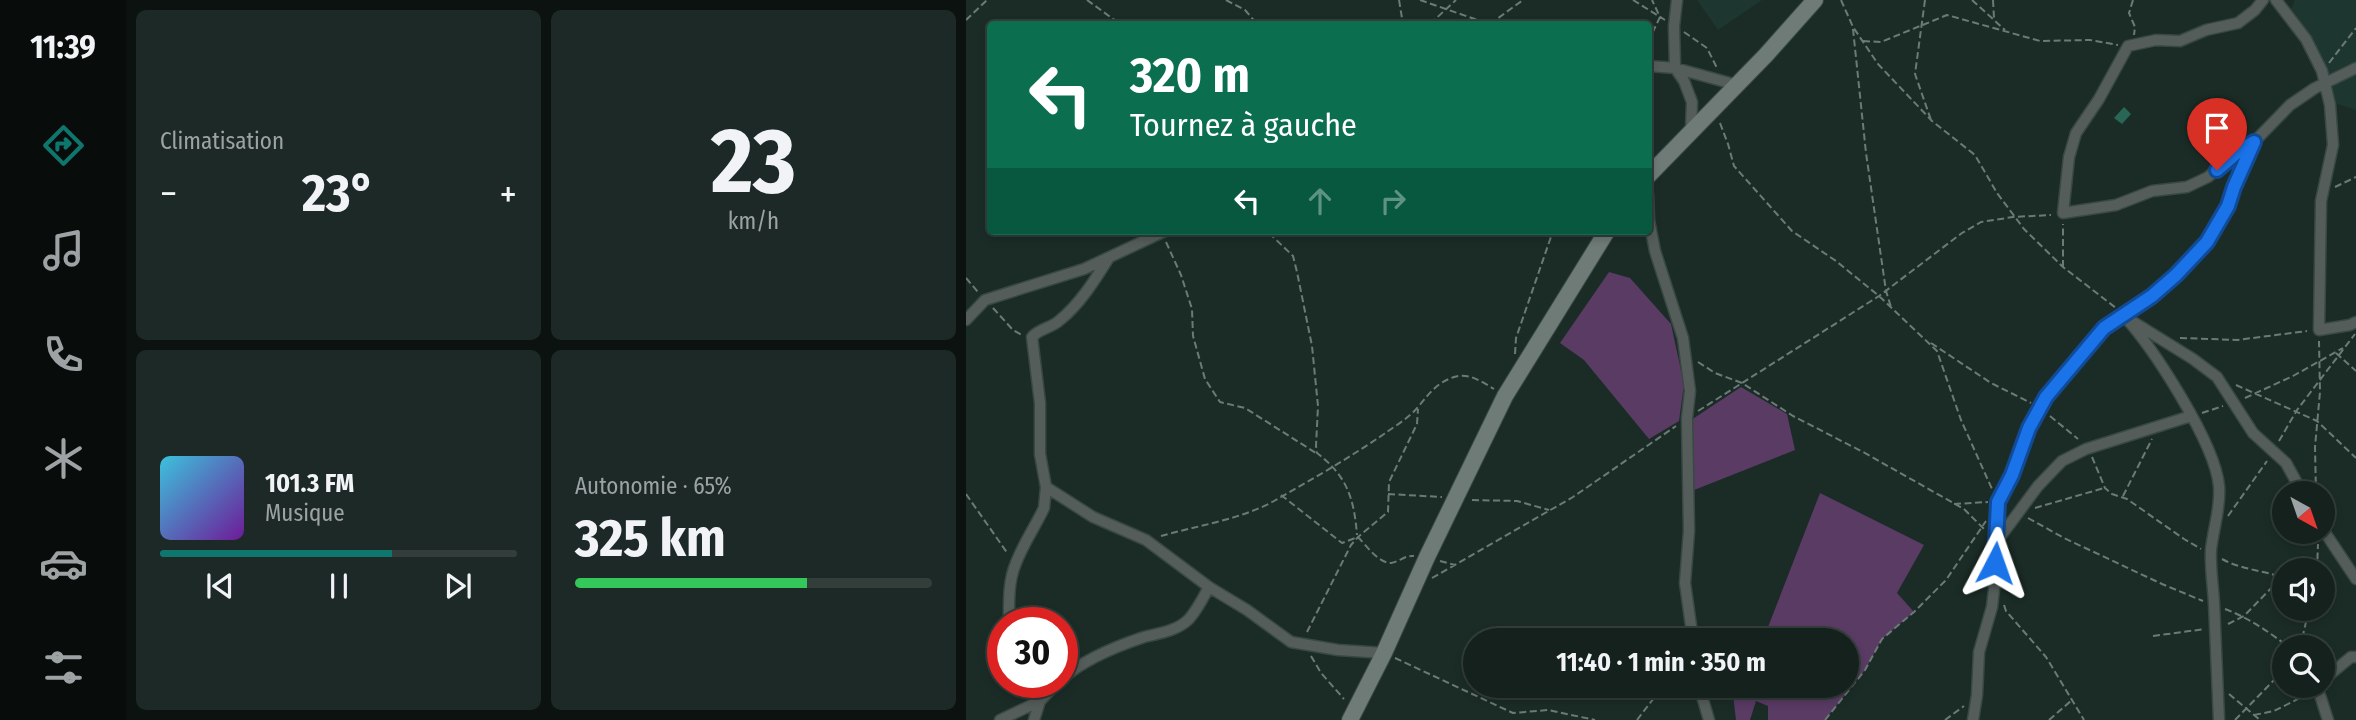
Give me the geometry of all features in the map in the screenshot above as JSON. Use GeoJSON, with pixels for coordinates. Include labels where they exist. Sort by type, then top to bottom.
{"type":"FeatureCollection","features":[{"type":"Feature","properties":{"kind":"street"},"geometry":{"type":"LineString","coordinates":[[1677,0],[1674,26],[1675,68],[1684,81],[1692,102],[1691,132]]}},
{"type":"Feature","properties":{"kind":"street"},"geometry":{"type":"LineString","coordinates":[[1652,172],[1714,110],[1815,0]]}},
{"type":"Feature","properties":{"kind":"street"},"geometry":{"type":"LineString","coordinates":[[2263,0],[2238,23],[2206,30],[2180,41],[2156,40],[2128,46],[2099,99],[2076,133],[2069,157],[2063,213],[2116,205],[2152,191],[2187,187],[2208,177],[2240,150],[2254,142],[2290,105],[2324,77],[2356,68]]}},
{"type":"Feature","properties":{"kind":"street"},"geometry":{"type":"LineString","coordinates":[[2276,0],[2302,33],[2324,77],[2333,132],[2321,201],[2319,330],[2356,322]]}},
{"type":"Feature","properties":{"kind":"street"},"geometry":{"type":"LineString","coordinates":[[1652,66],[1675,68],[1737,85]]}},
{"type":"Feature","properties":{"kind":"street"},"geometry":{"type":"LineString","coordinates":[[1973,720],[1979,652],[1993,594],[1998,502],[2012,475],[2029,428],[2040,408],[2077,358],[2104,328],[2124,316],[2176,275],[2207,242],[2228,206],[2254,142]]}},
{"type":"Feature","properties":{"kind":"street"},"geometry":{"type":"LineString","coordinates":[[966,320],[985,300],[1084,269],[1158,235]]}},
{"type":"Feature","properties":{"kind":"street"},"geometry":{"type":"LineString","coordinates":[[1352,716],[1505,396],[1605,235]]}},
{"type":"Feature","properties":{"kind":"street"},"geometry":{"type":"LineString","coordinates":[[1652,235],[1683,338],[1690,391],[1689,531],[1685,583],[1691,628]]}},
{"type":"Feature","properties":{"kind":"street"},"geometry":{"type":"LineString","coordinates":[[1009,607],[1009,587],[1016,562],[1044,508],[1046,487],[1040,454],[1040,403],[1031,341],[1036,332],[1061,320],[1093,282],[1108,259]]}},
{"type":"Feature","properties":{"kind":"street"},"geometry":{"type":"LineString","coordinates":[[2124,316],[2217,377],[2253,433],[2286,463],[2296,481]]}},
{"type":"Feature","properties":{"kind":"street"},"geometry":{"type":"LineString","coordinates":[[2124,316],[2140,334],[2191,416],[2213,459],[2219,486],[2212,554],[2219,720]]}},
{"type":"Feature","properties":{"kind":"street"},"geometry":{"type":"LineString","coordinates":[[1995,545],[2017,512],[2062,461],[2086,449],[2191,416]]}},
{"type":"Feature","properties":{"kind":"street"},"geometry":{"type":"LineString","coordinates":[[1046,487],[1093,517],[1146,540],[1283,638],[1304,645],[1384,653]]}},
{"type":"Feature","properties":{"kind":"street"},"geometry":{"type":"LineString","coordinates":[[2333,544],[2356,579]]}},
{"type":"Feature","properties":{"kind":"street"},"geometry":{"type":"LineString","coordinates":[[1078,667],[1111,650],[1173,630],[1183,624],[1209,587]]}},
{"type":"Feature","properties":{"kind":"street"},"geometry":{"type":"LineString","coordinates":[[2335,671],[2351,657],[2356,657]]}},
{"type":"Feature","properties":{"kind":"street"},"geometry":{"type":"LineString","coordinates":[[1034,720],[1040,701],[1038,698]]}},
{"type":"Feature","properties":{"kind":"street"},"geometry":{"type":"LineString","coordinates":[[1000,720],[1043,698]]}},
{"type":"Feature","properties":{"kind":"street"},"geometry":{"type":"LineString","coordinates":[[1703,698],[1709,720]]}},
{"type":"Feature","properties":{"kind":"street"},"geometry":{"type":"LineString","coordinates":[[2323,698],[2328,720]]}},
{"type":"Feature","properties":{"kind":"path"},"geometry":{"type":"LineString","coordinates":[[966,20],[987,0]]}},
{"type":"Feature","properties":{"kind":"path"},"geometry":{"type":"LineString","coordinates":[[1087,0],[1116,21]]}},
{"type":"Feature","properties":{"kind":"path"},"geometry":{"type":"LineString","coordinates":[[1226,0],[1245,10],[1254,21]]}},
{"type":"Feature","properties":{"kind":"path"},"geometry":{"type":"LineString","coordinates":[[1399,0],[1402,21]]}},
{"type":"Feature","properties":{"kind":"path"},"geometry":{"type":"LineString","coordinates":[[1420,0],[1481,21]]}},
{"type":"Feature","properties":{"kind":"path"},"geometry":{"type":"LineString","coordinates":[[1433,21],[1456,0]]}},
{"type":"Feature","properties":{"kind":"path"},"geometry":{"type":"LineString","coordinates":[[1493,21],[1523,0]]}},
{"type":"Feature","properties":{"kind":"path"},"geometry":{"type":"LineString","coordinates":[[1652,0],[1660,17],[1652,34]]}},
{"type":"Feature","properties":{"kind":"path"},"geometry":{"type":"LineString","coordinates":[[1842,0],[1853,27],[1878,64],[1932,121],[1975,156],[2013,217],[2063,267],[2124,316]]}},
{"type":"Feature","properties":{"kind":"path"},"geometry":{"type":"LineString","coordinates":[[1925,0],[1915,74],[1932,121]]}},
{"type":"Feature","properties":{"kind":"path"},"geometry":{"type":"LineString","coordinates":[[1972,0],[2006,30]]}},
{"type":"Feature","properties":{"kind":"path"},"geometry":{"type":"LineString","coordinates":[[1993,0],[1994,19]]}},
{"type":"Feature","properties":{"kind":"path"},"geometry":{"type":"LineString","coordinates":[[1862,41],[1881,42],[1947,15],[2040,41],[2090,40],[2128,46],[2135,27],[2129,13],[2133,0]]}},
{"type":"Feature","properties":{"kind":"path"},"geometry":{"type":"LineString","coordinates":[[1853,27],[1866,153],[1886,291],[1891,308]]}},
{"type":"Feature","properties":{"kind":"path"},"geometry":{"type":"LineString","coordinates":[[2324,77],[2356,28]]}},
{"type":"Feature","properties":{"kind":"path"},"geometry":{"type":"LineString","coordinates":[[1714,110],[1734,166],[1792,231],[1836,261],[1879,296],[1937,351],[1961,420],[1998,502]]}},
{"type":"Feature","properties":{"kind":"path"},"geometry":{"type":"LineString","coordinates":[[2321,201],[2337,185],[2356,177]]}},
{"type":"Feature","properties":{"kind":"path"},"geometry":{"type":"LineString","coordinates":[[1415,587],[1573,497],[1688,418],[1879,296],[1980,222],[2063,213],[2063,267]]}},
{"type":"Feature","properties":{"kind":"path"},"geometry":{"type":"LineString","coordinates":[[1165,235],[1192,309],[1193,336],[1205,379],[1220,402],[1245,408],[1317,453],[1334,466],[1351,496],[1357,537],[1307,631],[1304,645],[1352,716]]}},
{"type":"Feature","properties":{"kind":"path"},"geometry":{"type":"LineString","coordinates":[[1271,235],[1293,256],[1297,272],[1312,346],[1318,406],[1315,446],[1317,453]]}},
{"type":"Feature","properties":{"kind":"path"},"geometry":{"type":"LineString","coordinates":[[1514,362],[1516,338],[1552,235]]}},
{"type":"Feature","properties":{"kind":"path"},"geometry":{"type":"LineString","coordinates":[[985,300],[1013,330],[1031,341]]}},
{"type":"Feature","properties":{"kind":"path"},"geometry":{"type":"LineString","coordinates":[[2159,338],[2237,340],[2319,330],[2320,381],[2315,447],[2316,481]]}},
{"type":"Feature","properties":{"kind":"path"},"geometry":{"type":"LineString","coordinates":[[2191,416],[2257,394],[2335,352],[2356,333]]}},
{"type":"Feature","properties":{"kind":"path"},"geometry":{"type":"LineString","coordinates":[[1927,341],[1991,383],[2040,408],[2064,425],[2094,458],[2105,488],[2112,494],[2183,539],[2238,568],[2272,573]]}},
{"type":"Feature","properties":{"kind":"path"},"geometry":{"type":"LineString","coordinates":[[2215,534],[2245,495],[2297,410],[2343,347]]}},
{"type":"Feature","properties":{"kind":"path"},"geometry":{"type":"LineString","coordinates":[[2335,352],[2356,371]]}},
{"type":"Feature","properties":{"kind":"path"},"geometry":{"type":"LineString","coordinates":[[1685,355],[1715,373],[1742,383],[1793,416],[1964,509],[1983,526],[1995,545]]}},
{"type":"Feature","properties":{"kind":"path"},"geometry":{"type":"LineString","coordinates":[[1146,540],[1246,513],[1274,501],[1384,433],[1418,408],[1438,384],[1455,377],[1465,375],[1477,379],[1505,396]]}},
{"type":"Feature","properties":{"kind":"path"},"geometry":{"type":"LineString","coordinates":[[2217,377],[2297,410],[2317,422],[2356,458]]}},
{"type":"Feature","properties":{"kind":"path"},"geometry":{"type":"LineString","coordinates":[[1281,495],[1342,543],[1357,537],[1388,512],[1389,482],[1417,424],[1418,408]]}},
{"type":"Feature","properties":{"kind":"path"},"geometry":{"type":"LineString","coordinates":[[2122,498],[2156,428]]}},
{"type":"Feature","properties":{"kind":"path"},"geometry":{"type":"LineString","coordinates":[[2017,512],[2063,502],[2105,488]]}},
{"type":"Feature","properties":{"kind":"path"},"geometry":{"type":"LineString","coordinates":[[966,494],[999,543],[1016,562]]}},
{"type":"Feature","properties":{"kind":"path"},"geometry":{"type":"LineString","coordinates":[[1954,504],[1998,502]]}},
{"type":"Feature","properties":{"kind":"path"},"geometry":{"type":"LineString","coordinates":[[1825,720],[1865,670],[1882,639],[1946,580],[1998,502]]}},
{"type":"Feature","properties":{"kind":"path"},"geometry":{"type":"LineString","coordinates":[[2017,512],[2064,538],[2162,584],[2244,616],[2272,635]]}},
{"type":"Feature","properties":{"kind":"path"},"geometry":{"type":"LineString","coordinates":[[1357,537],[1382,561],[1392,563],[1408,556],[1427,557],[1456,565]]}},
{"type":"Feature","properties":{"kind":"path"},"geometry":{"type":"LineString","coordinates":[[2317,558],[2318,544]]}},
{"type":"Feature","properties":{"kind":"path"},"geometry":{"type":"LineString","coordinates":[[2003,601],[2006,611],[2046,657],[2084,720]]}},
{"type":"Feature","properties":{"kind":"path"},"geometry":{"type":"LineString","coordinates":[[1384,653],[1513,713],[1548,710],[1595,720]]}},
{"type":"Feature","properties":{"kind":"path"},"geometry":{"type":"LineString","coordinates":[[2235,720],[2272,682]]}},
{"type":"Feature","properties":{"kind":"path"},"geometry":{"type":"LineString","coordinates":[[2217,686],[2260,720]]}},
{"type":"Feature","properties":{"kind":"path"},"geometry":{"type":"LineString","coordinates":[[1945,720],[1977,695]]}},
{"type":"Feature","properties":{"kind":"path"},"geometry":{"type":"LineString","coordinates":[[1637,720],[1654,698]]}},
{"type":"Feature","properties":{"kind":"path"},"geometry":{"type":"LineString","coordinates":[[2254,715],[2274,711],[2297,698]]}},
{"type":"Feature","properties":{"kind":"path"},"geometry":{"type":"LineString","coordinates":[[2049,720],[2072,699]]}},
{"type":"Feature","properties":{"kind":"shaded area"},"geometry":{"type":"Polygon","coordinates":[[[1697,0],[1762,0],[1718,30],[1697,0]]]}},
{"type":"Feature","properties":{"kind":"shaded area"},"geometry":{"type":"Polygon","coordinates":[[[2295,0],[2356,0],[2356,110],[2329,101],[2315,62],[2287,18],[2295,0]]]}},
{"type":"Feature","properties":{"kind":"shaded area"},"geometry":{"type":"Polygon","coordinates":[[[1609,272],[1630,278],[1671,324],[1684,384],[1679,421],[1649,439],[1584,360],[1560,343],[1609,272]]]}},
{"type":"Feature","properties":{"kind":"shaded area"},"geometry":{"type":"Polygon","coordinates":[[[1741,387],[1787,414],[1795,450],[1684,494],[1688,422],[1741,387]]]}},
{"type":"Feature","properties":{"kind":"shaded area"},"geometry":{"type":"Polygon","coordinates":[[[1820,493],[1924,545],[1897,593],[1914,612],[1882,639],[1859,678],[1859,628],[1768,628],[1820,493]]]}},
{"type":"Feature","properties":{"kind":"shaded area"},"geometry":{"type":"Polygon","coordinates":[[[1733,698],[1843,698],[1825,720],[1768,720],[1768,706],[1756,701],[1750,720],[1736,720],[1733,698]]]}},
{"type":"Feature","properties":{"kind":"building"},"geometry":{"type":"Polygon","coordinates":[[[2124,107],[2131,114],[2122,124],[2114,118],[2124,107]]]}},
{"type":"Feature","properties":{"kind":"route"},"geometry":{"type":"LineString","coordinates":[[1995,563],[1998,502],[2012,475],[2029,428],[2046,397],[2104,328],[2152,296],[2207,242],[2228,206],[2254,142],[2217,170]]}}]}
